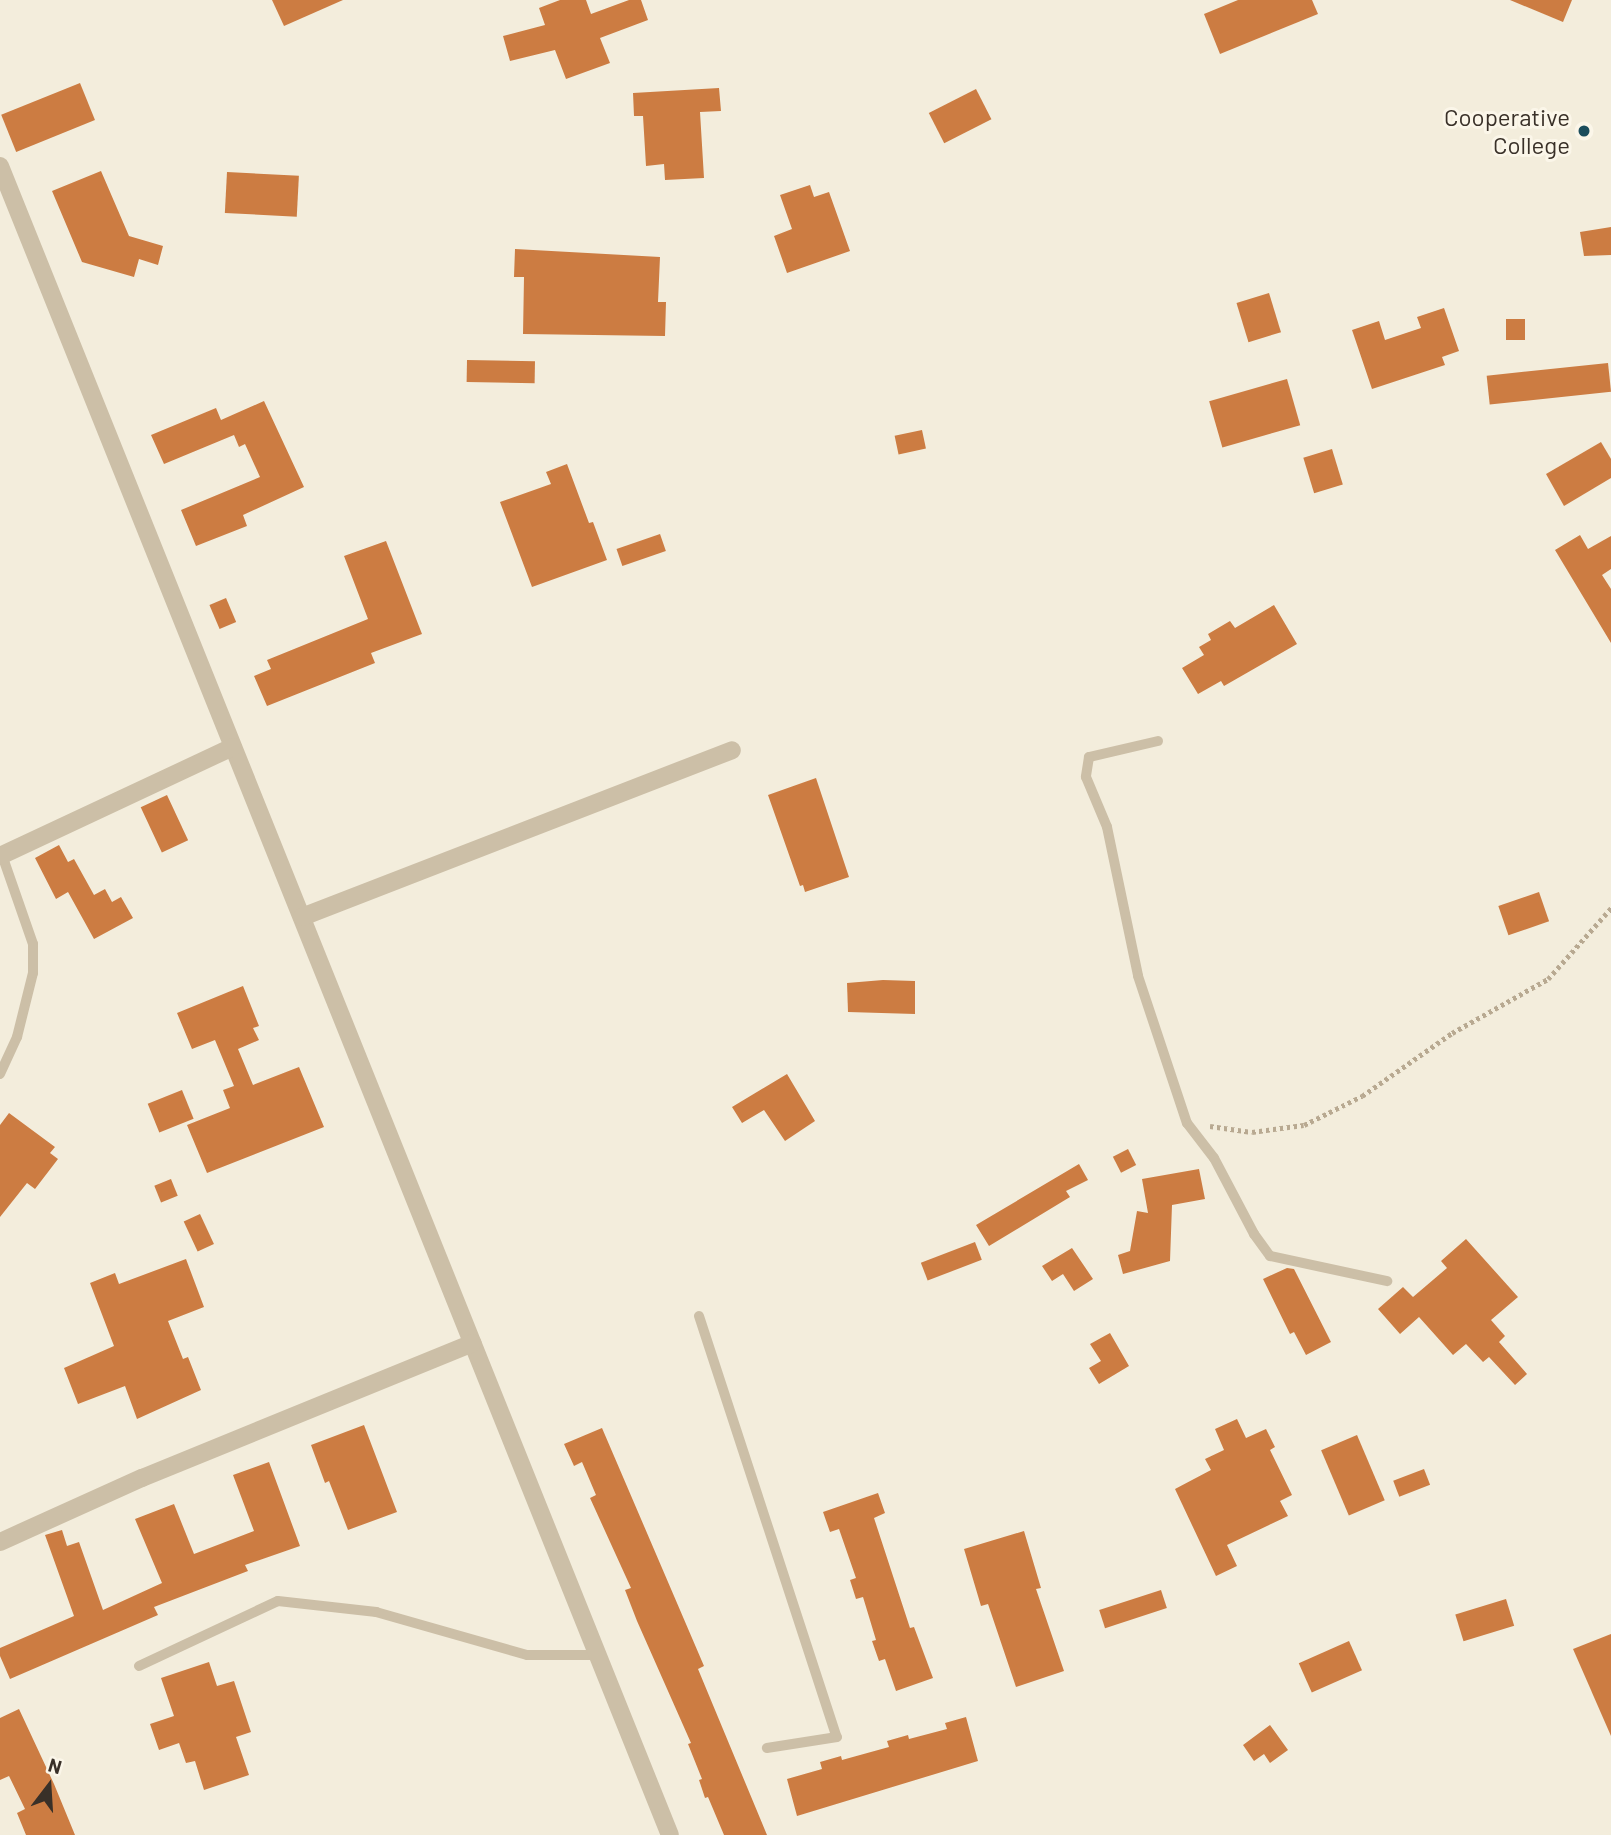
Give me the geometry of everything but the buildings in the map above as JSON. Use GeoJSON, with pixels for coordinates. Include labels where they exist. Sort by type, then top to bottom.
{"type":"FeatureCollection","features":[{"type":"Feature","properties":{"kind":"street"},"geometry":{"type":"LineString","coordinates":[[0,166],[670,1835]]}},
{"type":"Feature","properties":{"kind":"street"},"geometry":{"type":"LineString","coordinates":[[1,856],[233,747]]}},
{"type":"Feature","properties":{"kind":"street"},"geometry":{"type":"LineString","coordinates":[[302,917],[732,750]]}},
{"type":"Feature","properties":{"kind":"street"},"geometry":{"type":"LineString","coordinates":[[0,1542],[142,1478],[472,1343]]}},
{"type":"Feature","properties":{"kind":"lane"},"geometry":{"type":"LineString","coordinates":[[1158,741],[1089,757],[1086,777],[1107,827],[1138,976],[1187,1124],[1214,1158],[1254,1234],[1270,1256],[1387,1281]]}},
{"type":"Feature","properties":{"kind":"lane"},"geometry":{"type":"LineString","coordinates":[[0,1074],[17,1037],[33,973],[33,944],[1,856]]}},
{"type":"Feature","properties":{"kind":"lane"},"geometry":{"type":"LineString","coordinates":[[698,1317],[837,1737],[767,1748]]}},
{"type":"Feature","properties":{"kind":"lane"},"geometry":{"type":"LineString","coordinates":[[139,1665],[278,1601],[376,1612],[527,1655],[598,1655]]}},
{"type":"Feature","properties":{"kind":"path"},"geometry":{"type":"LineString","coordinates":[[1187,1124],[1252,1132],[1304,1125],[1362,1096],[1452,1033],[1548,979],[1611,908]]}},
{"type":"Feature","properties":{"kind":"place","name":"Cooperative College"},"geometry":{"type":"Point","coordinates":[1584,131]}}]}
